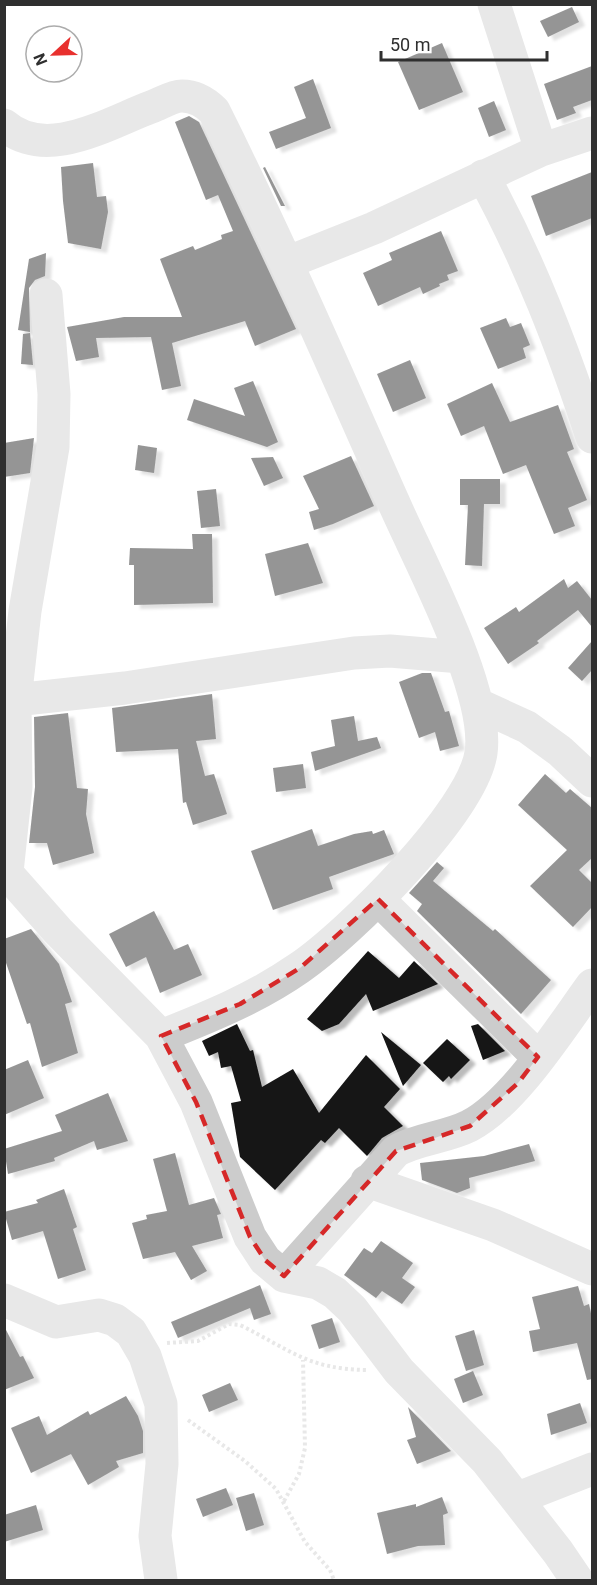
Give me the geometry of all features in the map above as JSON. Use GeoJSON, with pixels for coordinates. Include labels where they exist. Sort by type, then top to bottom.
{"type":"FeatureCollection","features":[{"type":"Feature","properties":{"kind":"street"},"geometry":{"type":"LineString","coordinates":[[494,4],[541,150]]}},
{"type":"Feature","properties":{"kind":"street"},"geometry":{"type":"LineString","coordinates":[[4,125],[28,140],[46,142],[72,136],[180,96],[202,100],[214,111],[286,262],[461,657],[478,705],[481,752],[473,781],[433,837],[378,899],[300,968],[240,1004],[160,1036]]}},
{"type":"Feature","properties":{"kind":"street"},"geometry":{"type":"LineString","coordinates":[[286,262],[374,228],[541,150],[592,133]]}},
{"type":"Feature","properties":{"kind":"street"},"geometry":{"type":"LineString","coordinates":[[483,176],[533,275],[565,354],[592,437]]}},
{"type":"Feature","properties":{"kind":"street"},"geometry":{"type":"LineString","coordinates":[[46,295],[54,394],[53,447],[25,611],[15,700],[16,788],[6,871],[58,931],[160,1036],[196,1102],[250,1237],[264,1260],[284,1276],[318,1283],[335,1293],[352,1309],[399,1371],[488,1461],[518,1498],[576,1581]]}},
{"type":"Feature","properties":{"kind":"street"},"geometry":{"type":"LineString","coordinates":[[15,700],[125,688],[354,653],[390,651],[461,657]]}},
{"type":"Feature","properties":{"kind":"street"},"geometry":{"type":"LineString","coordinates":[[478,705],[527,727],[560,751],[592,781]]}},
{"type":"Feature","properties":{"kind":"street"},"geometry":{"type":"LineString","coordinates":[[378,899],[538,1057]]}},
{"type":"Feature","properties":{"kind":"street"},"geometry":{"type":"LineString","coordinates":[[284,1276],[396,1151],[410,1143],[453,1133],[480,1119],[518,1083],[592,985]]}},
{"type":"Feature","properties":{"kind":"street"},"geometry":{"type":"LineString","coordinates":[[367,1181],[493,1225],[592,1269]]}},
{"type":"Feature","properties":{"kind":"street"},"geometry":{"type":"LineString","coordinates":[[4,1300],[56,1322],[99,1315],[115,1320],[131,1332],[153,1373],[161,1404],[162,1464],[155,1536],[161,1581]]}},
{"type":"Feature","properties":{"kind":"street"},"geometry":{"type":"LineString","coordinates":[[518,1498],[592,1469]]}},
{"type":"Feature","properties":{"kind":"path"},"geometry":{"type":"LineString","coordinates":[[131,1332],[167,1343],[185,1343],[198,1341],[229,1324],[240,1324],[303,1360],[344,1370],[399,1371]]}},
{"type":"Feature","properties":{"kind":"path"},"geometry":{"type":"LineString","coordinates":[[284,1501],[299,1474],[304,1448],[303,1360]]}},
{"type":"Feature","properties":{"kind":"path"},"geometry":{"type":"LineString","coordinates":[[161,1404],[245,1461],[276,1489],[305,1542],[330,1570],[334,1581]]}},
{"type":"Feature","properties":{"kind":"highlighted area"},"geometry":{"type":"Polygon","coordinates":[[[378,899],[538,1057],[518,1083],[470,1126],[396,1151],[284,1276],[265,1260],[250,1237],[196,1102],[161,1036],[240,1004],[300,968],[378,899]]]}},
{"type":"Feature","properties":{"kind":"building"},"geometry":{"type":"Polygon","coordinates":[[[572,7],[579,22],[548,37],[540,21],[572,7]]]}},
{"type":"Feature","properties":{"kind":"building"},"geometry":{"type":"Polygon","coordinates":[[[442,43],[463,92],[419,110],[398,62],[442,43]]]}},
{"type":"Feature","properties":{"kind":"building"},"geometry":{"type":"Polygon","coordinates":[[[592,66],[592,100],[573,107],[576,113],[557,120],[544,84],[592,66]]]}},
{"type":"Feature","properties":{"kind":"building"},"geometry":{"type":"Polygon","coordinates":[[[313,79],[331,128],[276,149],[269,132],[306,118],[294,87],[313,79]]]}},
{"type":"Feature","properties":{"kind":"building"},"geometry":{"type":"Polygon","coordinates":[[[494,101],[506,130],[489,137],[478,108],[494,101]]]}},
{"type":"Feature","properties":{"kind":"building"},"geometry":{"type":"Polygon","coordinates":[[[189,116],[199,122],[296,329],[255,346],[245,321],[172,343],[181,386],[162,390],[151,337],[96,338],[99,357],[76,361],[67,327],[124,317],[182,317],[160,259],[193,246],[195,250],[222,239],[221,235],[233,231],[218,195],[206,200],[175,122],[189,116]]]}},
{"type":"Feature","properties":{"kind":"building"},"geometry":{"type":"Polygon","coordinates":[[[93,163],[97,197],[106,196],[108,212],[101,249],[68,243],[63,201],[61,167],[93,163]]]}},
{"type":"Feature","properties":{"kind":"building"},"geometry":{"type":"Polygon","coordinates":[[[265,167],[285,206],[281,206],[263,168],[265,167]]]}},
{"type":"Feature","properties":{"kind":"building"},"geometry":{"type":"Polygon","coordinates":[[[592,172],[592,218],[546,236],[531,196],[592,172]]]}},
{"type":"Feature","properties":{"kind":"building"},"geometry":{"type":"Polygon","coordinates":[[[441,231],[458,271],[447,275],[449,280],[423,294],[420,287],[378,306],[363,273],[392,260],[389,253],[441,231]]]}},
{"type":"Feature","properties":{"kind":"building"},"geometry":{"type":"Polygon","coordinates":[[[46,253],[45,276],[35,280],[29,288],[30,332],[18,330],[29,259],[46,253]]]}},
{"type":"Feature","properties":{"kind":"building"},"geometry":{"type":"Polygon","coordinates":[[[506,318],[510,327],[521,323],[530,345],[523,348],[526,358],[498,369],[480,328],[506,318]]]}},
{"type":"Feature","properties":{"kind":"building"},"geometry":{"type":"Polygon","coordinates":[[[30,333],[33,365],[21,364],[23,334],[30,333]]]}},
{"type":"Feature","properties":{"kind":"building"},"geometry":{"type":"Polygon","coordinates":[[[410,360],[426,398],[393,412],[377,374],[410,360]]]}},
{"type":"Feature","properties":{"kind":"building"},"geometry":{"type":"Polygon","coordinates":[[[253,381],[278,442],[267,447],[187,420],[194,399],[245,416],[234,388],[253,381]]]}},
{"type":"Feature","properties":{"kind":"building"},"geometry":{"type":"Polygon","coordinates":[[[492,383],[510,422],[558,405],[574,449],[567,452],[587,500],[568,508],[575,526],[554,534],[526,465],[503,474],[484,426],[461,436],[447,404],[492,383]]]}},
{"type":"Feature","properties":{"kind":"building"},"geometry":{"type":"Polygon","coordinates":[[[34,438],[30,473],[4,477],[4,443],[34,438]]]}},
{"type":"Feature","properties":{"kind":"building"},"geometry":{"type":"Polygon","coordinates":[[[138,445],[157,448],[154,473],[135,470],[138,445]]]}},
{"type":"Feature","properties":{"kind":"building"},"geometry":{"type":"Polygon","coordinates":[[[351,456],[374,506],[314,530],[309,512],[319,509],[303,476],[351,456]]]}},
{"type":"Feature","properties":{"kind":"building"},"geometry":{"type":"Polygon","coordinates":[[[273,457],[283,478],[264,486],[251,458],[273,457]]]}},
{"type":"Feature","properties":{"kind":"building"},"geometry":{"type":"Polygon","coordinates":[[[460,479],[500,479],[500,504],[484,504],[482,566],[465,565],[468,505],[460,505],[460,479]]]}},
{"type":"Feature","properties":{"kind":"building"},"geometry":{"type":"Polygon","coordinates":[[[216,489],[220,526],[201,528],[197,491],[216,489]]]}},
{"type":"Feature","properties":{"kind":"building"},"geometry":{"type":"Polygon","coordinates":[[[192,534],[212,534],[213,603],[134,605],[134,565],[129,565],[130,548],[193,549],[192,534]]]}},
{"type":"Feature","properties":{"kind":"building"},"geometry":{"type":"Polygon","coordinates":[[[308,543],[323,583],[275,596],[265,554],[308,543]]]}},
{"type":"Feature","properties":{"kind":"building"},"geometry":{"type":"Polygon","coordinates":[[[564,579],[568,588],[577,581],[592,600],[592,627],[578,610],[537,641],[539,643],[508,664],[484,628],[516,607],[519,612],[564,579]]]}},
{"type":"Feature","properties":{"kind":"building"},"geometry":{"type":"Polygon","coordinates":[[[592,641],[592,670],[582,681],[568,668],[592,641]]]}},
{"type":"Feature","properties":{"kind":"building"},"geometry":{"type":"Polygon","coordinates":[[[422,673],[431,673],[445,712],[449,711],[459,746],[440,751],[435,732],[419,738],[399,682],[422,673]]]}},
{"type":"Feature","properties":{"kind":"building"},"geometry":{"type":"Polygon","coordinates":[[[212,694],[216,739],[196,741],[205,776],[214,774],[227,814],[193,825],[186,802],[183,803],[178,749],[116,752],[112,708],[212,694]]]}},
{"type":"Feature","properties":{"kind":"building"},"geometry":{"type":"Polygon","coordinates":[[[68,713],[77,788],[88,789],[86,814],[94,853],[53,865],[47,843],[29,843],[35,787],[34,717],[68,713]]]}},
{"type":"Feature","properties":{"kind":"building"},"geometry":{"type":"Polygon","coordinates":[[[354,716],[358,741],[377,737],[381,748],[315,771],[311,752],[335,746],[331,720],[354,716]]]}},
{"type":"Feature","properties":{"kind":"building"},"geometry":{"type":"Polygon","coordinates":[[[303,764],[306,788],[276,792],[273,768],[303,764]]]}},
{"type":"Feature","properties":{"kind":"building"},"geometry":{"type":"Polygon","coordinates":[[[545,774],[566,793],[570,789],[592,808],[592,858],[579,870],[592,883],[592,907],[573,927],[530,886],[567,850],[518,805],[545,774]]]}},
{"type":"Feature","properties":{"kind":"building"},"geometry":{"type":"Polygon","coordinates":[[[312,829],[318,846],[354,834],[372,831],[373,834],[384,830],[394,854],[329,877],[333,889],[273,910],[251,851],[312,829]]]}},
{"type":"Feature","properties":{"kind":"building"},"geometry":{"type":"Polygon","coordinates":[[[437,862],[444,868],[433,881],[493,931],[495,929],[551,980],[521,1014],[417,911],[422,904],[409,893],[437,862]]]}},
{"type":"Feature","properties":{"kind":"building"},"geometry":{"type":"Polygon","coordinates":[[[154,911],[174,950],[188,944],[202,975],[160,993],[146,957],[126,967],[109,934],[154,911]]]}},
{"type":"Feature","properties":{"kind":"building"},"geometry":{"type":"Polygon","coordinates":[[[31,929],[59,964],[72,1002],[65,1004],[78,1053],[42,1067],[30,1023],[27,1024],[4,957],[4,939],[31,929]]]}},
{"type":"Feature","properties":{"kind":"building"},"geometry":{"type":"Polygon","coordinates":[[[368,951],[399,978],[414,961],[438,984],[373,1011],[366,994],[339,1024],[322,1031],[307,1019],[368,951]]]}},
{"type":"Feature","properties":{"kind":"building"},"geometry":{"type":"Polygon","coordinates":[[[237,1024],[250,1051],[253,1050],[262,1087],[293,1069],[319,1113],[366,1055],[400,1089],[384,1107],[403,1126],[382,1138],[367,1156],[339,1128],[325,1143],[321,1140],[275,1190],[240,1157],[231,1103],[241,1101],[231,1066],[221,1068],[218,1052],[209,1056],[202,1041],[237,1024]]]}},
{"type":"Feature","properties":{"kind":"building"},"geometry":{"type":"Polygon","coordinates":[[[478,1024],[505,1051],[483,1060],[471,1026],[478,1024]]]}},
{"type":"Feature","properties":{"kind":"building"},"geometry":{"type":"Polygon","coordinates":[[[381,1032],[421,1065],[403,1086],[381,1032]]]}},
{"type":"Feature","properties":{"kind":"building"},"geometry":{"type":"Polygon","coordinates":[[[447,1039],[470,1060],[451,1079],[449,1076],[443,1082],[423,1063],[447,1039]]]}},
{"type":"Feature","properties":{"kind":"building"},"geometry":{"type":"Polygon","coordinates":[[[28,1060],[44,1098],[4,1115],[4,1070],[28,1060]]]}},
{"type":"Feature","properties":{"kind":"building"},"geometry":{"type":"Polygon","coordinates":[[[108,1093],[128,1141],[97,1150],[94,1141],[54,1158],[55,1161],[8,1174],[4,1149],[62,1131],[55,1115],[108,1093]]]}},
{"type":"Feature","properties":{"kind":"building"},"geometry":{"type":"Polygon","coordinates":[[[529,1144],[535,1161],[469,1178],[470,1188],[457,1193],[422,1180],[420,1163],[484,1156],[529,1144]]]}},
{"type":"Feature","properties":{"kind":"building"},"geometry":{"type":"Polygon","coordinates":[[[175,1153],[189,1205],[214,1198],[221,1214],[217,1215],[223,1238],[192,1246],[207,1271],[191,1280],[175,1252],[143,1259],[132,1223],[147,1219],[146,1215],[167,1211],[153,1159],[175,1153]]]}},
{"type":"Feature","properties":{"kind":"building"},"geometry":{"type":"Polygon","coordinates":[[[64,1189],[77,1227],[73,1229],[86,1270],[58,1279],[43,1231],[12,1240],[4,1212],[38,1203],[36,1200],[64,1189]]]}},
{"type":"Feature","properties":{"kind":"building"},"geometry":{"type":"Polygon","coordinates":[[[381,1241],[413,1263],[402,1278],[415,1287],[402,1304],[382,1291],[376,1298],[344,1275],[364,1248],[372,1253],[381,1241]]]}},
{"type":"Feature","properties":{"kind":"building"},"geometry":{"type":"Polygon","coordinates":[[[260,1285],[271,1314],[254,1320],[250,1308],[178,1338],[171,1322],[260,1285]]]}},
{"type":"Feature","properties":{"kind":"building"},"geometry":{"type":"Polygon","coordinates":[[[578,1286],[584,1306],[589,1304],[592,1318],[592,1379],[587,1380],[577,1343],[533,1352],[529,1331],[540,1329],[532,1297],[578,1286]]]}},
{"type":"Feature","properties":{"kind":"building"},"geometry":{"type":"Polygon","coordinates":[[[332,1318],[340,1342],[319,1349],[311,1325],[332,1318]]]}},
{"type":"Feature","properties":{"kind":"building"},"geometry":{"type":"Polygon","coordinates":[[[4,1326],[34,1378],[4,1390],[4,1326]]]}},
{"type":"Feature","properties":{"kind":"building"},"geometry":{"type":"Polygon","coordinates":[[[474,1330],[484,1365],[466,1371],[455,1336],[474,1330]]]}},
{"type":"Feature","properties":{"kind":"building"},"geometry":{"type":"Polygon","coordinates":[[[473,1371],[483,1395],[463,1403],[454,1379],[473,1371]]]}},
{"type":"Feature","properties":{"kind":"building"},"geometry":{"type":"Polygon","coordinates":[[[230,1383],[238,1400],[209,1412],[202,1395],[230,1383]]]}},
{"type":"Feature","properties":{"kind":"building"},"geometry":{"type":"Polygon","coordinates":[[[126,1396],[138,1416],[143,1431],[143,1453],[116,1461],[119,1467],[88,1485],[71,1454],[31,1473],[11,1428],[39,1416],[47,1435],[88,1411],[90,1415],[126,1396]]]}},
{"type":"Feature","properties":{"kind":"building"},"geometry":{"type":"Polygon","coordinates":[[[580,1403],[587,1423],[551,1435],[547,1414],[580,1403]]]}},
{"type":"Feature","properties":{"kind":"building"},"geometry":{"type":"Polygon","coordinates":[[[408,1407],[451,1451],[417,1464],[407,1440],[416,1437],[408,1407]]]}},
{"type":"Feature","properties":{"kind":"building"},"geometry":{"type":"Polygon","coordinates":[[[226,1488],[233,1505],[203,1517],[196,1499],[226,1488]]]}},
{"type":"Feature","properties":{"kind":"building"},"geometry":{"type":"Polygon","coordinates":[[[254,1493],[264,1525],[246,1531],[236,1498],[254,1493]]]}},
{"type":"Feature","properties":{"kind":"building"},"geometry":{"type":"Polygon","coordinates":[[[442,1497],[448,1513],[443,1515],[445,1545],[418,1546],[387,1554],[377,1513],[416,1504],[416,1507],[442,1497]]]}},
{"type":"Feature","properties":{"kind":"building"},"geometry":{"type":"Polygon","coordinates":[[[36,1505],[43,1530],[4,1542],[4,1515],[36,1505]]]}}]}
